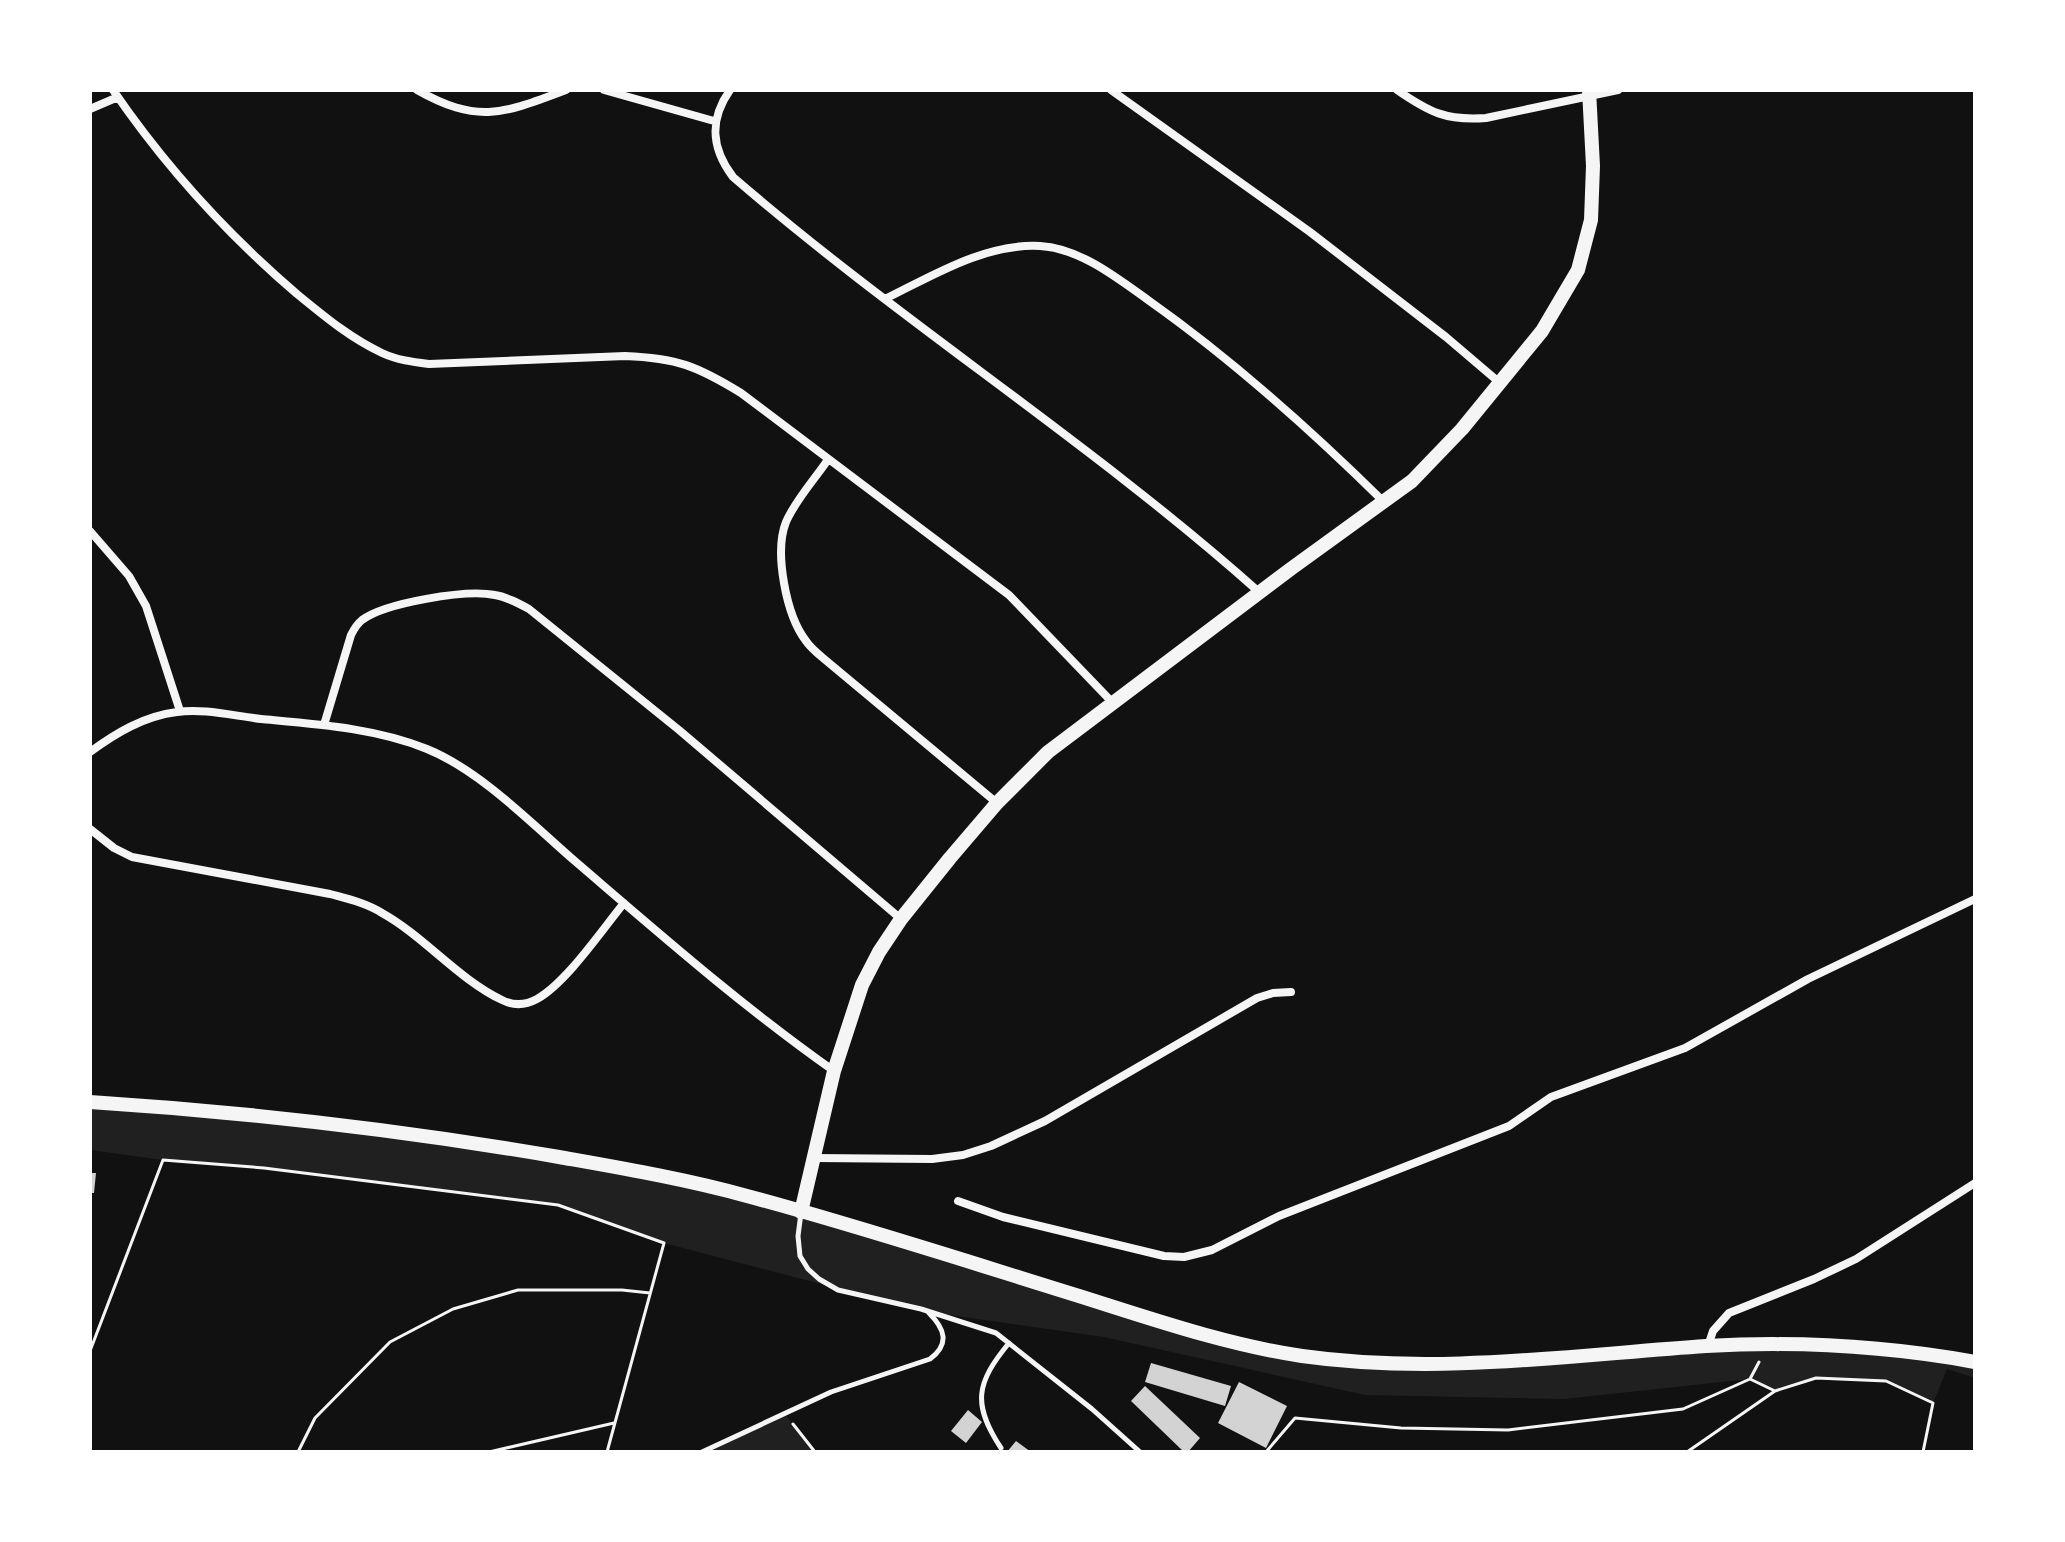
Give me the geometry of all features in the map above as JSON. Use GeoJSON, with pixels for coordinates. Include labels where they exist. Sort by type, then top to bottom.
{"type":"FeatureCollection","features":[{"type":"Feature","properties":{"kind":"main road"},"geometry":{"type":"LineString","coordinates":[[801,1212],[834,1071],[862,985],[901,919],[997,803],[1048,752],[1259,592],[1385,502],[1431,463],[1542,331],[1578,270],[1591,220],[1593,166],[1589,94]]}},
{"type":"Feature","properties":{"kind":"main road"},"geometry":{"type":"LineString","coordinates":[[90,1102],[210,1110],[467,1141],[700,1186],[801,1212],[1181,1328],[1301,1356],[1408,1363],[1466,1362],[1768,1345],[1869,1347],[1975,1362]]}},
{"type":"Feature","properties":{"kind":"street"},"geometry":{"type":"LineString","coordinates":[[417,90],[462,110],[493,114],[566,90]]}},
{"type":"Feature","properties":{"kind":"street"},"geometry":{"type":"LineString","coordinates":[[604,90],[714,121]]}},
{"type":"Feature","properties":{"kind":"street"},"geometry":{"type":"LineString","coordinates":[[730,90],[714,121],[714,136],[720,156],[733,177],[785,222],[1193,534],[1259,592]]}},
{"type":"Feature","properties":{"kind":"street"},"geometry":{"type":"LineString","coordinates":[[1111,90],[1310,232],[1501,383]]}},
{"type":"Feature","properties":{"kind":"street"},"geometry":{"type":"LineString","coordinates":[[1397,90],[1438,115],[1468,119],[1618,90]]}},
{"type":"Feature","properties":{"kind":"street"},"geometry":{"type":"LineString","coordinates":[[90,109],[115,93],[175,171],[237,240],[336,327],[362,343],[408,362],[429,364],[625,356],[676,361],[700,368],[741,393],[827,461],[1009,595],[1112,702]]}},
{"type":"Feature","properties":{"kind":"street"},"geometry":{"type":"LineString","coordinates":[[885,299],[956,264],[1018,246],[1055,247],[1078,255],[1127,285],[1225,356],[1309,429],[1385,502]]}},
{"type":"Feature","properties":{"kind":"street"},"geometry":{"type":"LineString","coordinates":[[827,461],[788,518],[783,531],[782,571],[798,627],[806,641],[823,658],[997,803]]}},
{"type":"Feature","properties":{"kind":"street"},"geometry":{"type":"LineString","coordinates":[[90,531],[129,576],[146,606],[180,711]]}},
{"type":"Feature","properties":{"kind":"street"},"geometry":{"type":"LineString","coordinates":[[324,725],[351,635],[359,622],[396,607],[446,596],[491,594],[507,598],[529,609],[679,730],[901,919]]}},
{"type":"Feature","properties":{"kind":"street"},"geometry":{"type":"LineString","coordinates":[[90,752],[115,734],[140,722],[180,711],[324,725],[427,749],[473,776],[735,998],[834,1071]]}},
{"type":"Feature","properties":{"kind":"street"},"geometry":{"type":"LineString","coordinates":[[90,829],[114,848],[132,857],[330,894],[362,903],[403,926],[484,989],[514,1004],[529,1003],[555,987],[624,903]]}},
{"type":"Feature","properties":{"kind":"street"},"geometry":{"type":"LineString","coordinates":[[958,1201],[1003,1217],[1164,1256],[1184,1257],[1212,1250],[1279,1216],[1509,1126],[1551,1097],[1685,1048],[1808,979],[1975,899]]}},
{"type":"Feature","properties":{"kind":"street"},"geometry":{"type":"LineString","coordinates":[[812,1158],[932,1159],[963,1155],[991,1146],[1045,1121],[1257,998],[1291,992]]}},
{"type":"Feature","properties":{"kind":"street"},"geometry":{"type":"LineString","coordinates":[[1708,1346],[1713,1331],[1729,1313],[1856,1259],[1975,1183]]}},
{"type":"Feature","properties":{"kind":"lane"},"geometry":{"type":"LineString","coordinates":[[801,1212],[798,1236],[800,1256],[819,1279],[838,1290],[981,1327],[1009,1343],[1140,1452]]}},
{"type":"Feature","properties":{"kind":"lane"},"geometry":{"type":"LineString","coordinates":[[702,1452],[831,1392],[930,1359],[944,1344],[944,1335],[942,1327],[928,1312]]}},
{"type":"Feature","properties":{"kind":"lane"},"geometry":{"type":"LineString","coordinates":[[1001,1448],[987,1426],[981,1403],[985,1378],[1009,1343]]}},
{"type":"Feature","properties":{"kind":"path"},"geometry":{"type":"LineString","coordinates":[[90,1351],[163,1160],[264,1168],[558,1205],[664,1243],[607,1452]]}},
{"type":"Feature","properties":{"kind":"path"},"geometry":{"type":"LineString","coordinates":[[298,1452],[315,1418],[390,1342],[453,1309],[518,1290],[650,1293]]}},
{"type":"Feature","properties":{"kind":"path"},"geometry":{"type":"LineString","coordinates":[[1266,1452],[1295,1418],[1401,1428],[1508,1430],[1683,1409],[1750,1379],[1768,1345]]}},
{"type":"Feature","properties":{"kind":"path"},"geometry":{"type":"LineString","coordinates":[[1687,1452],[1775,1391],[1816,1378],[1886,1381],[1933,1403],[1923,1452]]}},
{"type":"Feature","properties":{"kind":"path"},"geometry":{"type":"LineString","coordinates":[[1750,1379],[1775,1391]]}},
{"type":"Feature","properties":{"kind":"path"},"geometry":{"type":"LineString","coordinates":[[785,1414],[815,1452]]}},
{"type":"Feature","properties":{"kind":"path"},"geometry":{"type":"LineString","coordinates":[[489,1452],[614,1423]]}},
{"type":"Feature","properties":{"kind":"shaded area"},"geometry":{"type":"Polygon","coordinates":[[[90,1102],[310,1120],[743,1195],[1254,1346],[1408,1363],[1768,1345],[1975,1362],[1975,1378],[1947,1369],[1933,1403],[1886,1381],[1816,1378],[1775,1391],[1750,1379],[1564,1399],[1365,1395],[1104,1337],[928,1312],[664,1243],[558,1205],[264,1168],[163,1160],[90,1150],[90,1102]]]}},
{"type":"Feature","properties":{"kind":"shaded area"},"geometry":{"type":"Polygon","coordinates":[[[785,1414],[815,1452],[702,1452],[785,1414]]]}},
{"type":"Feature","properties":{"kind":"building"},"geometry":{"type":"Polygon","coordinates":[[[90,1173],[96,1173],[94,1193],[90,1193],[90,1173]]]}},
{"type":"Feature","properties":{"kind":"building"},"geometry":{"type":"Polygon","coordinates":[[[1151,1363],[1231,1386],[1225,1406],[1145,1382],[1151,1363]]]}},
{"type":"Feature","properties":{"kind":"building"},"geometry":{"type":"Polygon","coordinates":[[[1239,1382],[1287,1406],[1266,1448],[1218,1423],[1239,1382]]]}},
{"type":"Feature","properties":{"kind":"building"},"geometry":{"type":"Polygon","coordinates":[[[1145,1386],[1200,1438],[1188,1452],[1184,1452],[1131,1401],[1145,1386]]]}},
{"type":"Feature","properties":{"kind":"building"},"geometry":{"type":"Polygon","coordinates":[[[968,1410],[982,1422],[966,1443],[951,1431],[968,1410]]]}},
{"type":"Feature","properties":{"kind":"building"},"geometry":{"type":"Polygon","coordinates":[[[1016,1441],[1031,1452],[1007,1452],[1016,1441]]]}}]}
